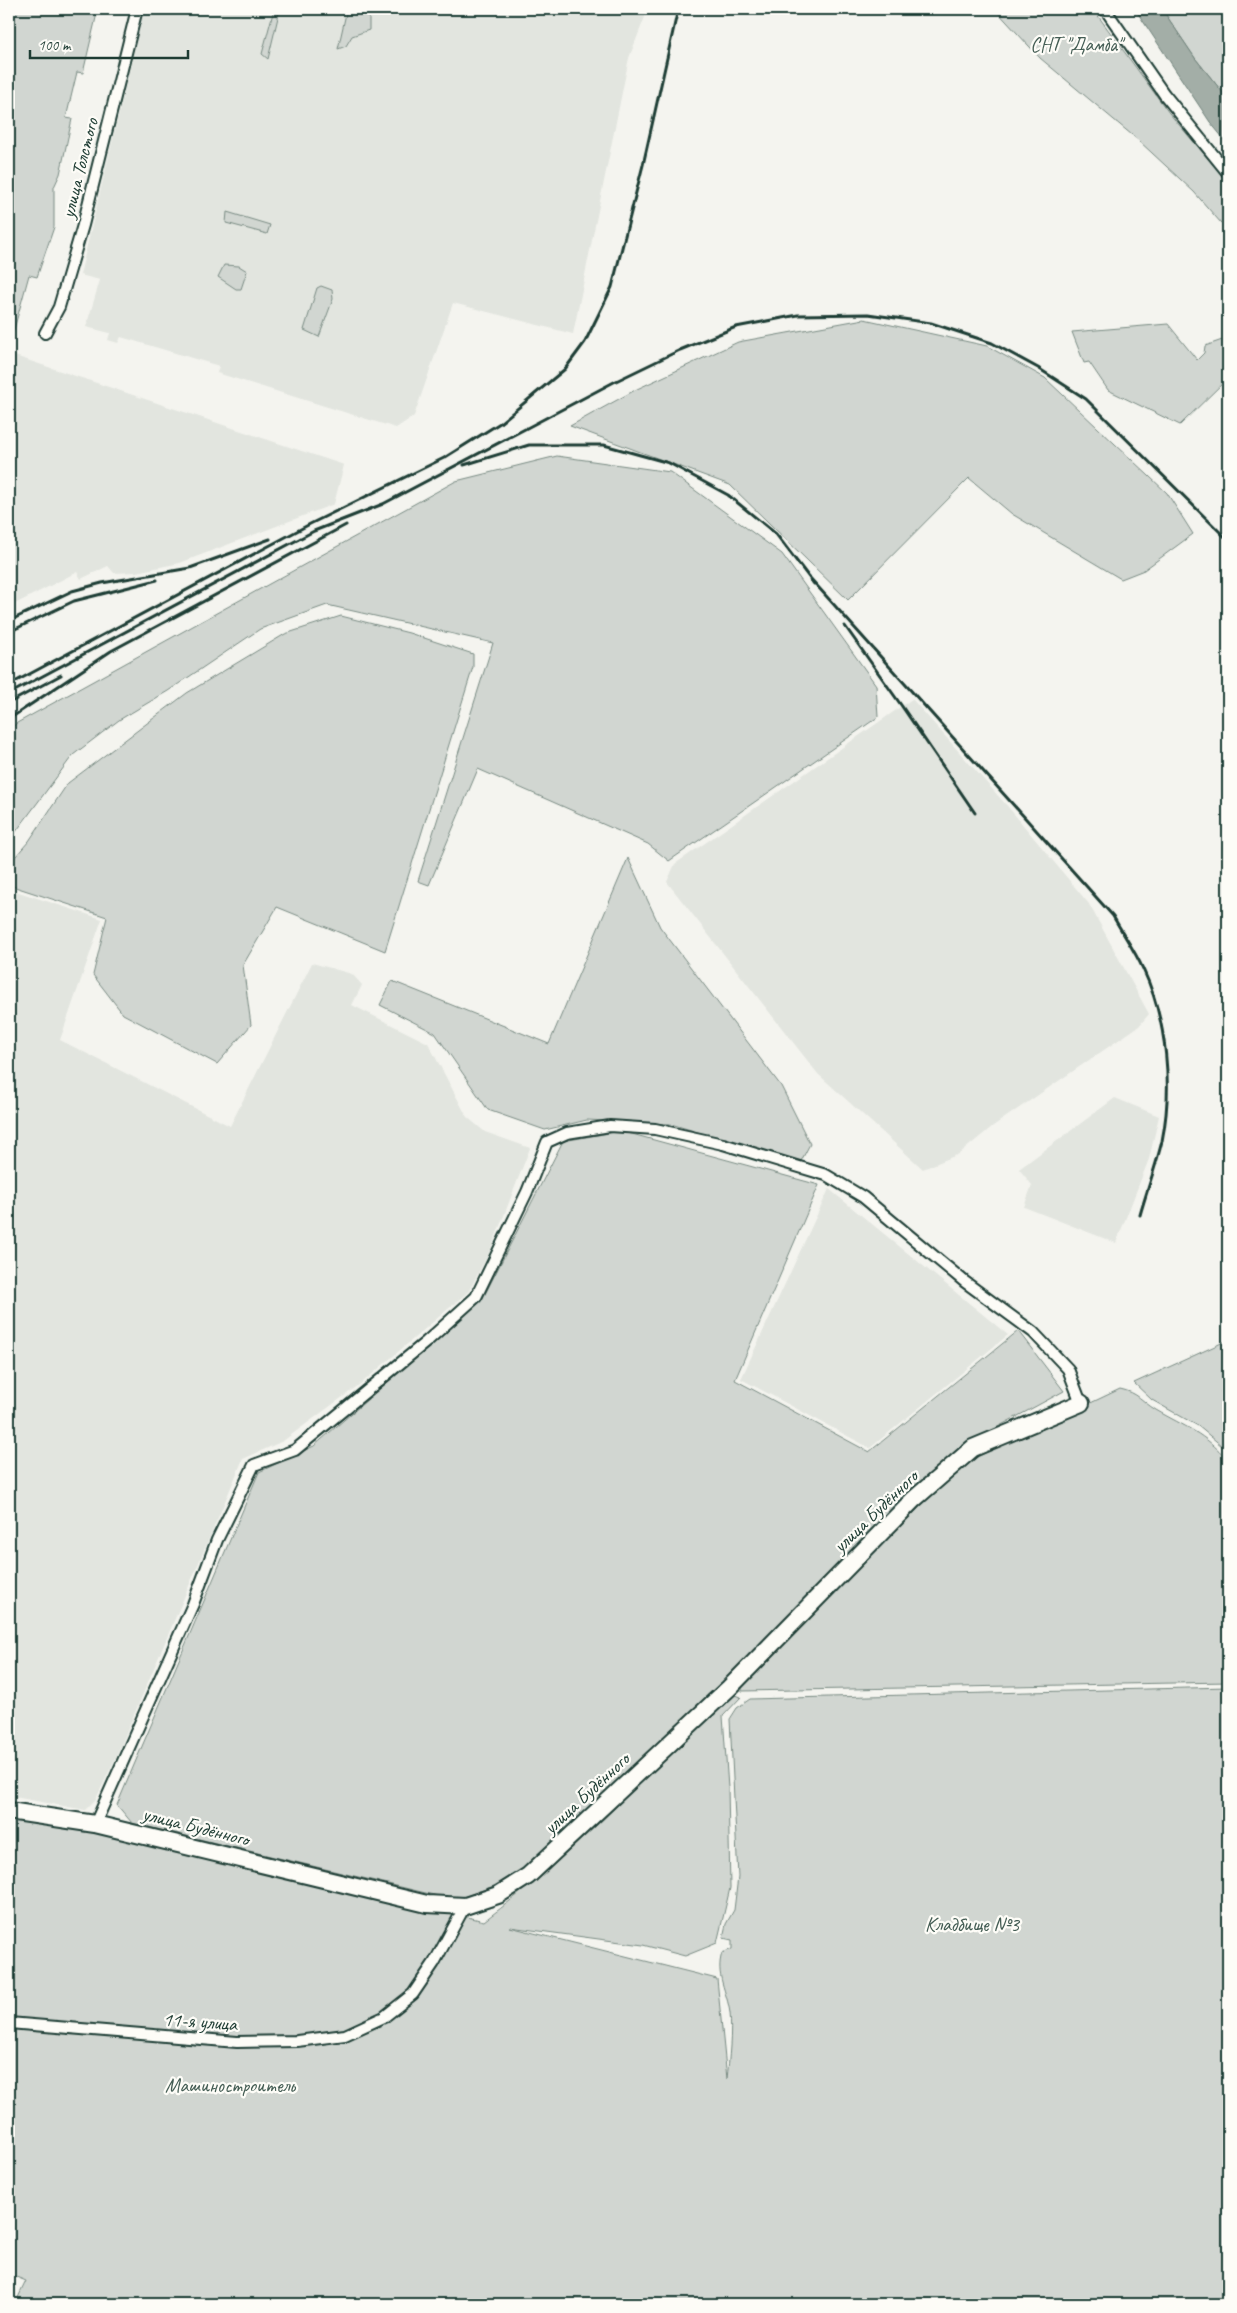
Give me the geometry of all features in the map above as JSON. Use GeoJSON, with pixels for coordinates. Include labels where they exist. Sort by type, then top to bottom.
{"type":"FeatureCollection","features":[{"type":"Feature","properties":{"kind":"main road","name":"улица Будённого"},"geometry":{"type":"LineString","coordinates":[[9,1810],[95,1824],[427,1904],[465,1906],[498,1895],[528,1876],[729,1688],[913,1500],[973,1448],[1081,1403]]}},
{"type":"Feature","properties":{"kind":"street","name":"улица Толстого"},"geometry":{"type":"LineString","coordinates":[[45,333],[59,308],[137,9]]}},
{"type":"Feature","properties":{"kind":"street"},"geometry":{"type":"LineString","coordinates":[[1105,9],[1164,94],[1228,174]]}},
{"type":"Feature","properties":{"kind":"street"},"geometry":{"type":"LineString","coordinates":[[95,1824],[193,1604],[217,1540],[254,1465],[295,1450],[426,1342],[476,1297],[527,1192],[548,1142],[567,1133],[610,1126],[655,1129],[723,1144],[826,1175],[863,1198],[965,1282],[1033,1332],[1068,1369],[1081,1403]]}},
{"type":"Feature","properties":{"kind":"street","name":"11-я улица"},"geometry":{"type":"LineString","coordinates":[[9,2024],[237,2042],[297,2041],[345,2035],[384,2017],[413,1994],[434,1963],[465,1906]]}},
{"type":"Feature","properties":{"kind":"shaded area"},"geometry":{"type":"Polygon","coordinates":[[[144,9],[648,9],[629,58],[573,334],[453,303],[414,416],[396,428],[217,373],[219,366],[121,337],[118,343],[108,340],[110,333],[86,327],[100,280],[80,275],[144,9]]]}},
{"type":"Feature","properties":{"kind":"shaded area"},"geometry":{"type":"Polygon","coordinates":[[[1135,9],[1162,9],[1195,58],[1228,99],[1228,144],[1210,122],[1135,9]]]}},
{"type":"Feature","properties":{"kind":"shaded area"},"geometry":{"type":"Polygon","coordinates":[[[9,354],[344,465],[334,504],[180,563],[136,572],[114,573],[108,566],[81,579],[77,572],[9,607],[9,354]]]}},
{"type":"Feature","properties":{"kind":"shaded area"},"geometry":{"type":"Polygon","coordinates":[[[912,699],[1009,808],[1089,904],[1149,1014],[1139,1026],[993,1126],[959,1154],[923,1169],[818,1074],[667,882],[675,864],[912,699]]]}},
{"type":"Feature","properties":{"kind":"shaded area"},"geometry":{"type":"Polygon","coordinates":[[[9,889],[102,919],[60,1040],[230,1126],[312,963],[352,974],[362,985],[352,1005],[428,1043],[467,1117],[485,1132],[530,1148],[491,1249],[469,1291],[363,1382],[283,1441],[243,1459],[117,1755],[96,1799],[85,1810],[9,1796],[9,889]]]}},
{"type":"Feature","properties":{"kind":"shaded area"},"geometry":{"type":"Polygon","coordinates":[[[1115,1098],[1159,1116],[1149,1159],[1116,1243],[1024,1207],[1032,1185],[1019,1169],[1115,1098]]]}},
{"type":"Feature","properties":{"kind":"shaded area"},"geometry":{"type":"Polygon","coordinates":[[[829,1189],[1008,1335],[870,1448],[741,1379],[829,1189]]]}},
{"type":"Feature","properties":{"kind":"green space"},"geometry":{"type":"Polygon","coordinates":[[[9,9],[98,9],[83,73],[77,72],[66,118],[72,119],[60,174],[54,187],[54,227],[37,277],[29,275],[13,333],[9,333],[9,9]]]}},
{"type":"Feature","properties":{"kind":"green space"},"geometry":{"type":"Polygon","coordinates":[[[274,9],[280,9],[268,59],[262,54],[274,9]]]}},
{"type":"Feature","properties":{"kind":"green space"},"geometry":{"type":"Polygon","coordinates":[[[347,9],[363,9],[369,13],[369,30],[352,36],[346,46],[338,49],[347,9]]]}},
{"type":"Feature","properties":{"kind":"green space","name":"СНТ \"Дамба\""},"geometry":{"type":"Polygon","coordinates":[[[995,9],[1093,9],[1169,113],[1228,182],[1228,231],[1194,192],[1138,140],[1040,58],[995,9]]]}},
{"type":"Feature","properties":{"kind":"green space"},"geometry":{"type":"Polygon","coordinates":[[[1162,9],[1228,9],[1228,99],[1195,58],[1162,9]]]}},
{"type":"Feature","properties":{"kind":"green space"},"geometry":{"type":"Polygon","coordinates":[[[227,212],[270,225],[267,234],[226,223],[227,212]]]}},
{"type":"Feature","properties":{"kind":"green space"},"geometry":{"type":"Polygon","coordinates":[[[224,265],[239,266],[247,271],[241,289],[236,289],[218,277],[224,265]]]}},
{"type":"Feature","properties":{"kind":"green space"},"geometry":{"type":"Polygon","coordinates":[[[321,286],[332,290],[333,299],[319,337],[304,330],[317,288],[321,286]]]}},
{"type":"Feature","properties":{"kind":"green space"},"geometry":{"type":"Polygon","coordinates":[[[864,319],[987,346],[1045,378],[1167,493],[1193,534],[1144,570],[1121,579],[1012,514],[969,478],[848,600],[730,485],[570,426],[637,389],[738,342],[864,319]]]}},
{"type":"Feature","properties":{"kind":"green space"},"geometry":{"type":"Polygon","coordinates":[[[1168,324],[1197,360],[1204,353],[1205,346],[1228,338],[1228,378],[1180,425],[1108,390],[1089,362],[1084,363],[1072,332],[1168,324]]]}},
{"type":"Feature","properties":{"kind":"green space"},"geometry":{"type":"Polygon","coordinates":[[[557,456],[670,472],[782,554],[876,685],[878,717],[669,861],[648,844],[478,769],[429,885],[418,881],[493,643],[327,605],[260,629],[168,691],[119,720],[73,755],[9,841],[9,730],[17,723],[456,481],[557,456]]]}},
{"type":"Feature","properties":{"kind":"green space"},"geometry":{"type":"Polygon","coordinates":[[[341,616],[409,633],[473,654],[473,667],[385,951],[277,907],[243,965],[251,1025],[217,1064],[123,1014],[93,975],[107,917],[9,885],[9,864],[29,841],[68,783],[187,693],[285,634],[341,616]]]}},
{"type":"Feature","properties":{"kind":"green space"},"geometry":{"type":"Polygon","coordinates":[[[628,858],[660,927],[781,1086],[810,1144],[800,1163],[671,1124],[587,1120],[545,1130],[488,1110],[435,1033],[380,1005],[392,981],[549,1044],[628,858]]]}},
{"type":"Feature","properties":{"kind":"green space"},"geometry":{"type":"Polygon","coordinates":[[[621,1131],[819,1185],[735,1380],[869,1452],[1018,1331],[1064,1391],[970,1442],[713,1694],[516,1878],[455,1900],[132,1823],[117,1805],[259,1472],[314,1446],[482,1300],[563,1141],[621,1131]]]}},
{"type":"Feature","properties":{"kind":"green space"},"geometry":{"type":"Polygon","coordinates":[[[1228,1340],[1228,1388],[1221,1391],[1228,1411],[1228,1451],[1198,1426],[1152,1400],[1134,1383],[1228,1340]]]}},
{"type":"Feature","properties":{"kind":"green space"},"geometry":{"type":"Polygon","coordinates":[[[1120,1389],[1136,1395],[1156,1410],[1194,1431],[1211,1443],[1228,1460],[1228,1682],[742,1691],[742,1684],[943,1484],[977,1457],[1120,1389]]]}},
{"type":"Feature","properties":{"kind":"green space"},"geometry":{"type":"Polygon","coordinates":[[[1228,1687],[1228,2304],[15,2304],[26,2281],[9,2274],[9,1814],[91,1825],[484,1921],[581,1840],[731,1693],[741,1697],[723,1716],[728,1788],[730,1888],[717,1943],[685,1956],[643,1945],[510,1927],[717,1979],[727,2079],[731,2021],[729,2005],[722,1983],[720,1961],[722,1953],[732,1949],[732,1940],[723,1938],[726,1924],[734,1910],[738,1877],[730,1719],[737,1708],[750,1699],[1228,1687]]]}},
{"type":"Feature","properties":{"kind":"railway"},"geometry":{"type":"LineString","coordinates":[[9,685],[310,524],[444,458],[500,423],[565,369],[585,342],[612,287],[643,165],[678,9]]}},
{"type":"Feature","properties":{"kind":"railway"},"geometry":{"type":"LineString","coordinates":[[9,694],[314,531],[383,504],[614,382],[680,350],[736,327],[798,315],[868,314],[931,323],[992,343],[1038,368],[1086,399],[1228,540]]}},
{"type":"Feature","properties":{"kind":"railway"},"geometry":{"type":"LineString","coordinates":[[464,465],[529,445],[604,445],[669,463],[728,495],[776,534],[814,584]]}},
{"type":"Feature","properties":{"kind":"railway"},"geometry":{"type":"LineString","coordinates":[[9,719],[111,651],[346,525]]}},
{"type":"Feature","properties":{"kind":"railway"},"geometry":{"type":"LineString","coordinates":[[9,621],[72,591],[102,583],[190,568],[270,539]]}},
{"type":"Feature","properties":{"kind":"railway"},"geometry":{"type":"LineString","coordinates":[[810,578],[1113,916],[1140,962],[1158,1010],[1166,1054],[1167,1076],[1167,1099],[1162,1141],[1140,1215]]}},
{"type":"Feature","properties":{"kind":"railway"},"geometry":{"type":"LineString","coordinates":[[9,632],[74,601],[157,580]]}},
{"type":"Feature","properties":{"kind":"railway"},"geometry":{"type":"LineString","coordinates":[[845,626],[975,813]]}},
{"type":"Feature","properties":{"kind":"railway"},"geometry":{"type":"LineString","coordinates":[[9,703],[61,675]]}},
{"type":"Feature","properties":{"kind":"park label","name":"Кладбище №3"},"geometry":{"type":"Point","coordinates":[972,1924]}},
{"type":"Feature","properties":{"kind":"park label","name":"Машиностроитель"},"geometry":{"type":"Point","coordinates":[230,2085]}}]}
